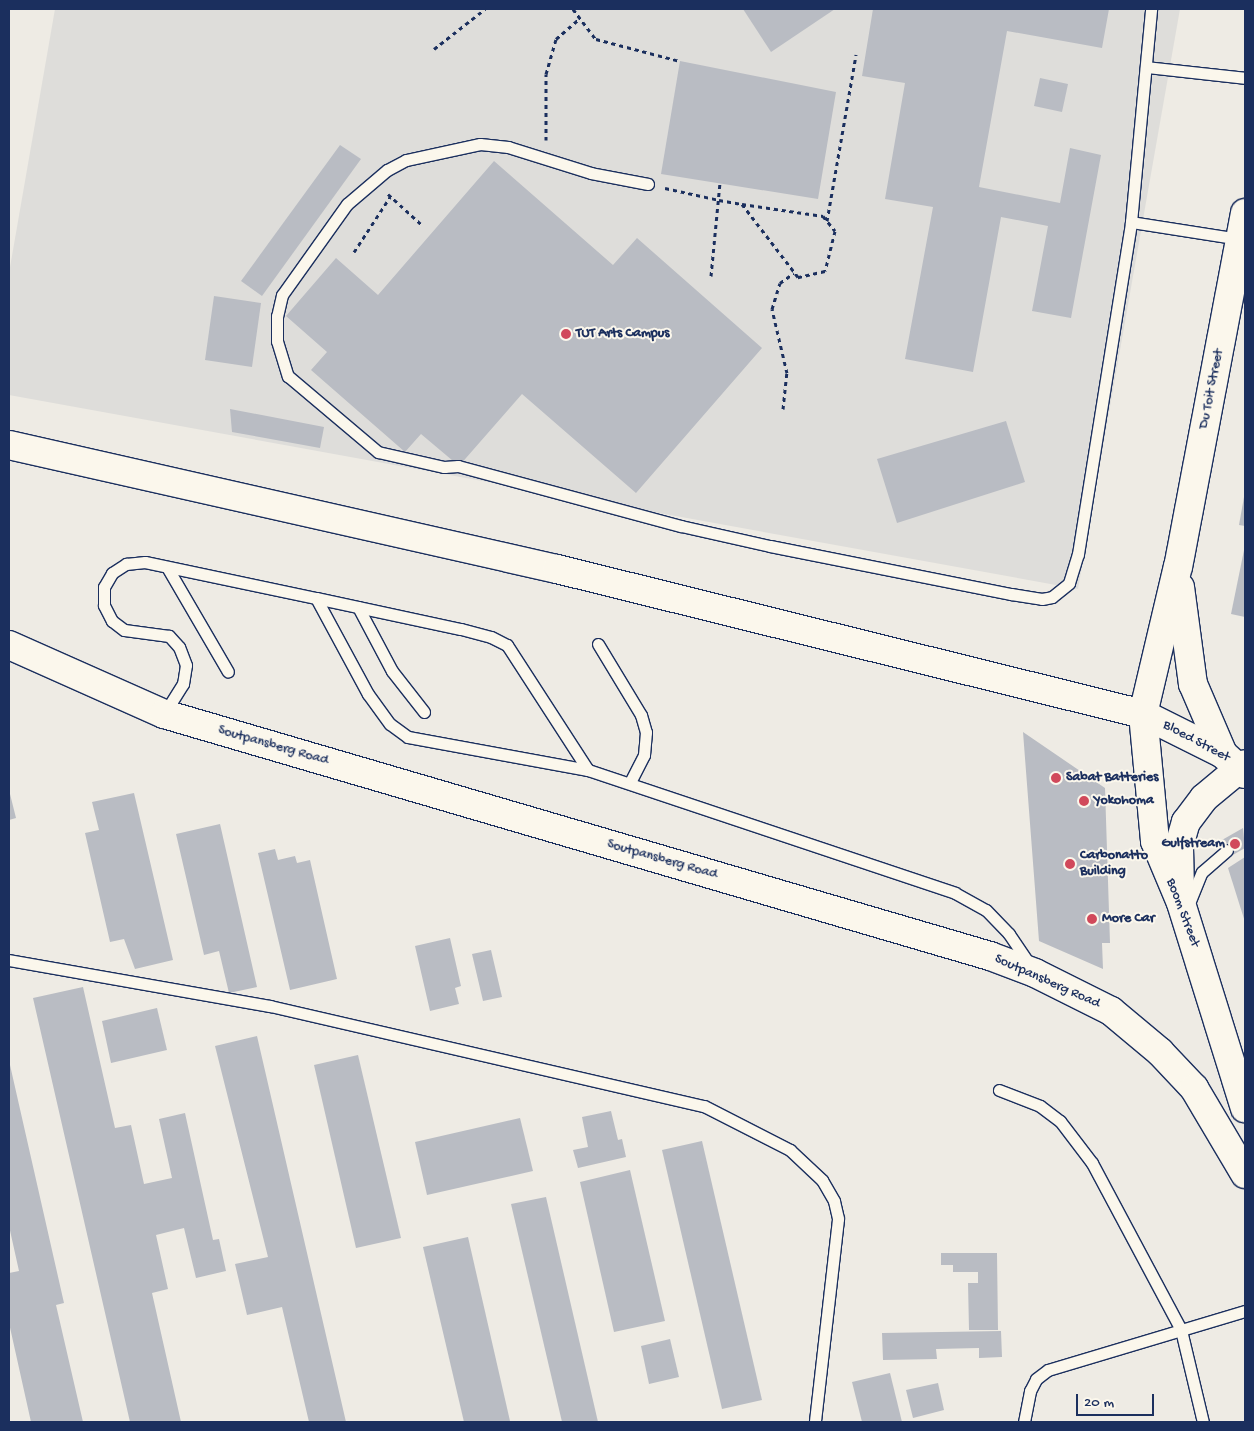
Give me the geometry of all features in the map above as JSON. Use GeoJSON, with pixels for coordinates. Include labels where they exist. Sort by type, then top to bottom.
{"type":"FeatureCollection","features":[{"type":"Feature","properties":{"kind":"main road","name":"Du Toit Street"},"geometry":{"type":"LineString","coordinates":[[1143,714],[1178,566],[1245,212]]}},
{"type":"Feature","properties":{"kind":"main road"},"geometry":{"type":"LineString","coordinates":[[9,445],[557,569],[1143,714]]}},
{"type":"Feature","properties":{"kind":"main road","name":"Du Toit Street"},"geometry":{"type":"LineString","coordinates":[[1178,566],[1193,684],[1238,765]]}},
{"type":"Feature","properties":{"kind":"main road","name":"Soutpansberg Road"},"geometry":{"type":"LineString","coordinates":[[9,645],[164,714],[990,956],[1035,973],[1110,1011],[1160,1052],[1194,1088],[1245,1174]]}},
{"type":"Feature","properties":{"kind":"main road","name":"Bloed Street"},"geometry":{"type":"LineString","coordinates":[[1143,714],[1238,765]]}},
{"type":"Feature","properties":{"kind":"main road","name":"Boom Street"},"geometry":{"type":"LineString","coordinates":[[1143,714],[1155,841],[1184,911],[1245,1108]]}},
{"type":"Feature","properties":{"kind":"main road"},"geometry":{"type":"LineString","coordinates":[[1184,911],[1179,846],[1186,822],[1204,798],[1238,765]]}},
{"type":"Feature","properties":{"kind":"lane"},"geometry":{"type":"LineString","coordinates":[[648,184],[591,173],[508,147],[480,144],[406,160],[373,179],[347,204],[282,295],[277,316],[277,341],[288,376],[378,452],[444,467],[458,466],[681,526],[1042,599],[1056,594],[1069,583],[1078,554],[1131,222],[1151,9]]}},
{"type":"Feature","properties":{"kind":"lane"},"geometry":{"type":"LineString","coordinates":[[1146,67],[1245,78]]}},
{"type":"Feature","properties":{"kind":"lane"},"geometry":{"type":"LineString","coordinates":[[1131,222],[1241,239]]}},
{"type":"Feature","properties":{"kind":"lane"},"geometry":{"type":"LineString","coordinates":[[164,714],[182,684],[186,665],[179,647],[168,636],[124,630],[112,621],[104,605],[104,587],[112,573],[126,564],[145,562],[490,637],[507,646],[588,770]]}},
{"type":"Feature","properties":{"kind":"lane"},"geometry":{"type":"LineString","coordinates":[[166,567],[228,672]]}},
{"type":"Feature","properties":{"kind":"lane"},"geometry":{"type":"LineString","coordinates":[[316,598],[368,694],[390,724],[408,737],[588,770],[630,782],[955,893],[986,910],[1009,934],[1035,973]]}},
{"type":"Feature","properties":{"kind":"lane"},"geometry":{"type":"LineString","coordinates":[[358,607],[392,671],[424,712]]}},
{"type":"Feature","properties":{"kind":"lane"},"geometry":{"type":"LineString","coordinates":[[598,644],[641,715],[646,732],[644,755],[630,782]]}},
{"type":"Feature","properties":{"kind":"lane"},"geometry":{"type":"LineString","coordinates":[[1184,911],[1199,878],[1212,861],[1227,850]]}},
{"type":"Feature","properties":{"kind":"lane"},"geometry":{"type":"LineString","coordinates":[[9,960],[270,1006],[704,1106],[790,1150],[822,1180],[834,1202],[838,1219],[815,1422]]}},
{"type":"Feature","properties":{"kind":"lane"},"geometry":{"type":"LineString","coordinates":[[999,1090],[1040,1106],[1060,1121],[1092,1164],[1181,1330],[1203,1422]]}},
{"type":"Feature","properties":{"kind":"lane"},"geometry":{"type":"LineString","coordinates":[[1024,1422],[1030,1391],[1036,1379],[1048,1370],[1245,1311]]}},
{"type":"Feature","properties":{"kind":"path"},"geometry":{"type":"LineString","coordinates":[[434,49],[485,9]]}},
{"type":"Feature","properties":{"kind":"path"},"geometry":{"type":"LineString","coordinates":[[573,9],[596,39],[680,61]]}},
{"type":"Feature","properties":{"kind":"path"},"geometry":{"type":"LineString","coordinates":[[547,160],[546,74],[556,39],[580,18]]}},
{"type":"Feature","properties":{"kind":"path"},"geometry":{"type":"LineString","coordinates":[[827,221],[856,55]]}},
{"type":"Feature","properties":{"kind":"path"},"geometry":{"type":"LineString","coordinates":[[373,179],[423,226]]}},
{"type":"Feature","properties":{"kind":"path"},"geometry":{"type":"LineString","coordinates":[[711,276],[720,183]]}},
{"type":"Feature","properties":{"kind":"path"},"geometry":{"type":"LineString","coordinates":[[648,184],[719,200],[823,216],[835,231],[824,270],[798,277],[742,204]]}},
{"type":"Feature","properties":{"kind":"path"},"geometry":{"type":"LineString","coordinates":[[354,252],[390,197]]}},
{"type":"Feature","properties":{"kind":"path"},"geometry":{"type":"LineString","coordinates":[[783,409],[787,373],[772,309],[780,283],[794,272]]}},
{"type":"Feature","properties":{"kind":"shaded area","name":"TUT Arts Campus"},"geometry":{"type":"Polygon","coordinates":[[[55,9],[1180,9],[1078,589],[9,395],[9,273],[55,9]]]}},
{"type":"Feature","properties":{"kind":"building"},"geometry":{"type":"Polygon","coordinates":[[[743,9],[835,9],[771,52],[743,9]]]}},
{"type":"Feature","properties":{"kind":"building"},"geometry":{"type":"Polygon","coordinates":[[[873,9],[1109,9],[1102,48],[1007,31],[979,187],[1060,203],[1070,148],[1101,155],[1071,318],[1032,311],[1048,226],[1001,217],[973,372],[905,359],[933,207],[885,199],[905,83],[862,76],[873,9]]]}},
{"type":"Feature","properties":{"kind":"building"},"geometry":{"type":"Polygon","coordinates":[[[680,61],[836,92],[818,199],[661,174],[680,61]]]}},
{"type":"Feature","properties":{"kind":"building"},"geometry":{"type":"Polygon","coordinates":[[[1040,78],[1068,84],[1062,112],[1034,106],[1040,78]]]}},
{"type":"Feature","properties":{"kind":"building"},"geometry":{"type":"Polygon","coordinates":[[[340,145],[361,159],[262,296],[241,281],[340,145]]]}},
{"type":"Feature","properties":{"kind":"building"},"geometry":{"type":"Polygon","coordinates":[[[494,161],[613,265],[637,238],[762,348],[636,493],[522,394],[459,466],[421,434],[405,452],[311,370],[327,352],[286,316],[336,258],[378,295],[494,161]]]}},
{"type":"Feature","properties":{"kind":"building"},"geometry":{"type":"Polygon","coordinates":[[[214,296],[261,303],[252,367],[205,360],[214,296]]]}},
{"type":"Feature","properties":{"kind":"building"},"geometry":{"type":"Polygon","coordinates":[[[230,409],[324,427],[320,448],[232,432],[230,409]]]}},
{"type":"Feature","properties":{"kind":"building"},"geometry":{"type":"Polygon","coordinates":[[[1006,421],[1025,482],[897,523],[877,459],[1006,421]]]}},
{"type":"Feature","properties":{"kind":"building"},"geometry":{"type":"Polygon","coordinates":[[[1245,497],[1245,526],[1239,525],[1245,497]]]}},
{"type":"Feature","properties":{"kind":"building"},"geometry":{"type":"Polygon","coordinates":[[[1245,550],[1245,617],[1231,614],[1245,550]]]}},
{"type":"Feature","properties":{"kind":"building","name":"Carbonatto Building"},"geometry":{"type":"Polygon","coordinates":[[[1023,732],[1105,788],[1110,943],[1102,943],[1103,969],[1039,941],[1023,732]]]}},
{"type":"Feature","properties":{"kind":"building"},"geometry":{"type":"Polygon","coordinates":[[[9,790],[16,818],[9,820],[9,790]]]}},
{"type":"Feature","properties":{"kind":"building"},"geometry":{"type":"Polygon","coordinates":[[[134,793],[173,960],[135,969],[124,939],[110,942],[85,833],[99,830],[92,802],[134,793]]]}},
{"type":"Feature","properties":{"kind":"building"},"geometry":{"type":"Polygon","coordinates":[[[220,824],[257,987],[229,993],[219,951],[204,955],[176,834],[220,824]]]}},
{"type":"Feature","properties":{"kind":"building","name":"Gulfstream"},"geometry":{"type":"Polygon","coordinates":[[[1243,828],[1245,848],[1231,856],[1222,840],[1243,828]]]}},
{"type":"Feature","properties":{"kind":"building"},"geometry":{"type":"Polygon","coordinates":[[[275,849],[278,860],[295,856],[297,863],[310,860],[337,979],[290,990],[258,853],[275,849]]]}},
{"type":"Feature","properties":{"kind":"building"},"geometry":{"type":"Polygon","coordinates":[[[1245,857],[1245,922],[1228,868],[1245,857]]]}},
{"type":"Feature","properties":{"kind":"building"},"geometry":{"type":"Polygon","coordinates":[[[450,938],[461,986],[455,988],[459,1004],[430,1011],[415,946],[450,938]]]}},
{"type":"Feature","properties":{"kind":"building"},"geometry":{"type":"Polygon","coordinates":[[[491,950],[502,997],[483,1001],[472,954],[491,950]]]}},
{"type":"Feature","properties":{"kind":"building"},"geometry":{"type":"Polygon","coordinates":[[[83,987],[115,1128],[131,1125],[144,1184],[172,1178],[159,1119],[185,1113],[213,1240],[219,1239],[226,1271],[196,1278],[184,1228],[156,1235],[168,1289],[152,1293],[181,1422],[130,1422],[33,998],[83,987]]]}},
{"type":"Feature","properties":{"kind":"building"},"geometry":{"type":"Polygon","coordinates":[[[157,1008],[167,1050],[111,1063],[102,1021],[157,1008]]]}},
{"type":"Feature","properties":{"kind":"building"},"geometry":{"type":"Polygon","coordinates":[[[257,1036],[346,1422],[309,1422],[282,1307],[247,1315],[235,1264],[268,1257],[215,1046],[257,1036]]]}},
{"type":"Feature","properties":{"kind":"building"},"geometry":{"type":"Polygon","coordinates":[[[358,1055],[401,1238],[356,1248],[314,1065],[358,1055]]]}},
{"type":"Feature","properties":{"kind":"building"},"geometry":{"type":"Polygon","coordinates":[[[10,1065],[64,1303],[56,1305],[83,1422],[31,1422],[9,1323],[9,1273],[19,1271],[9,1226],[10,1065]]]}},
{"type":"Feature","properties":{"kind":"building"},"geometry":{"type":"Polygon","coordinates":[[[611,1111],[618,1140],[622,1139],[626,1157],[578,1168],[573,1150],[588,1147],[582,1117],[611,1111]]]}},
{"type":"Feature","properties":{"kind":"building"},"geometry":{"type":"Polygon","coordinates":[[[520,1118],[533,1171],[427,1195],[415,1142],[520,1118]]]}},
{"type":"Feature","properties":{"kind":"building"},"geometry":{"type":"Polygon","coordinates":[[[702,1141],[762,1400],[722,1409],[662,1150],[702,1141]]]}},
{"type":"Feature","properties":{"kind":"building"},"geometry":{"type":"Polygon","coordinates":[[[630,1170],[665,1321],[614,1332],[580,1182],[630,1170]]]}},
{"type":"Feature","properties":{"kind":"building"},"geometry":{"type":"Polygon","coordinates":[[[546,1197],[598,1422],[562,1422],[511,1204],[546,1197]]]}},
{"type":"Feature","properties":{"kind":"building"},"geometry":{"type":"Polygon","coordinates":[[[468,1237],[510,1421],[464,1422],[423,1247],[468,1237]]]}},
{"type":"Feature","properties":{"kind":"building"},"geometry":{"type":"Polygon","coordinates":[[[941,1253],[997,1253],[998,1330],[969,1330],[968,1283],[978,1283],[978,1272],[953,1272],[953,1265],[941,1265],[941,1253]]]}},
{"type":"Feature","properties":{"kind":"building"},"geometry":{"type":"Polygon","coordinates":[[[1001,1331],[1002,1357],[979,1358],[979,1348],[936,1349],[937,1359],[883,1360],[882,1333],[1001,1331]]]}},
{"type":"Feature","properties":{"kind":"building"},"geometry":{"type":"Polygon","coordinates":[[[670,1339],[679,1377],[649,1384],[641,1346],[670,1339]]]}},
{"type":"Feature","properties":{"kind":"building"},"geometry":{"type":"Polygon","coordinates":[[[890,1373],[902,1422],[862,1422],[852,1382],[890,1373]]]}},
{"type":"Feature","properties":{"kind":"building"},"geometry":{"type":"Polygon","coordinates":[[[938,1383],[944,1410],[913,1418],[906,1390],[938,1383]]]}},
{"type":"Feature","properties":{"kind":"place","name":"TUT Arts Campus"},"geometry":{"type":"Point","coordinates":[566,334]}},
{"type":"Feature","properties":{"kind":"place","name":"Sabat Batteries"},"geometry":{"type":"Point","coordinates":[1056,778]}},
{"type":"Feature","properties":{"kind":"place","name":"Yokohoma"},"geometry":{"type":"Point","coordinates":[1084,801]}},
{"type":"Feature","properties":{"kind":"place","name":"Gulfstream"},"geometry":{"type":"Point","coordinates":[1235,844]}},
{"type":"Feature","properties":{"kind":"place","name":"Carbonatto Building"},"geometry":{"type":"Point","coordinates":[1070,864]}},
{"type":"Feature","properties":{"kind":"place","name":"More Car"},"geometry":{"type":"Point","coordinates":[1092,919]}}]}
